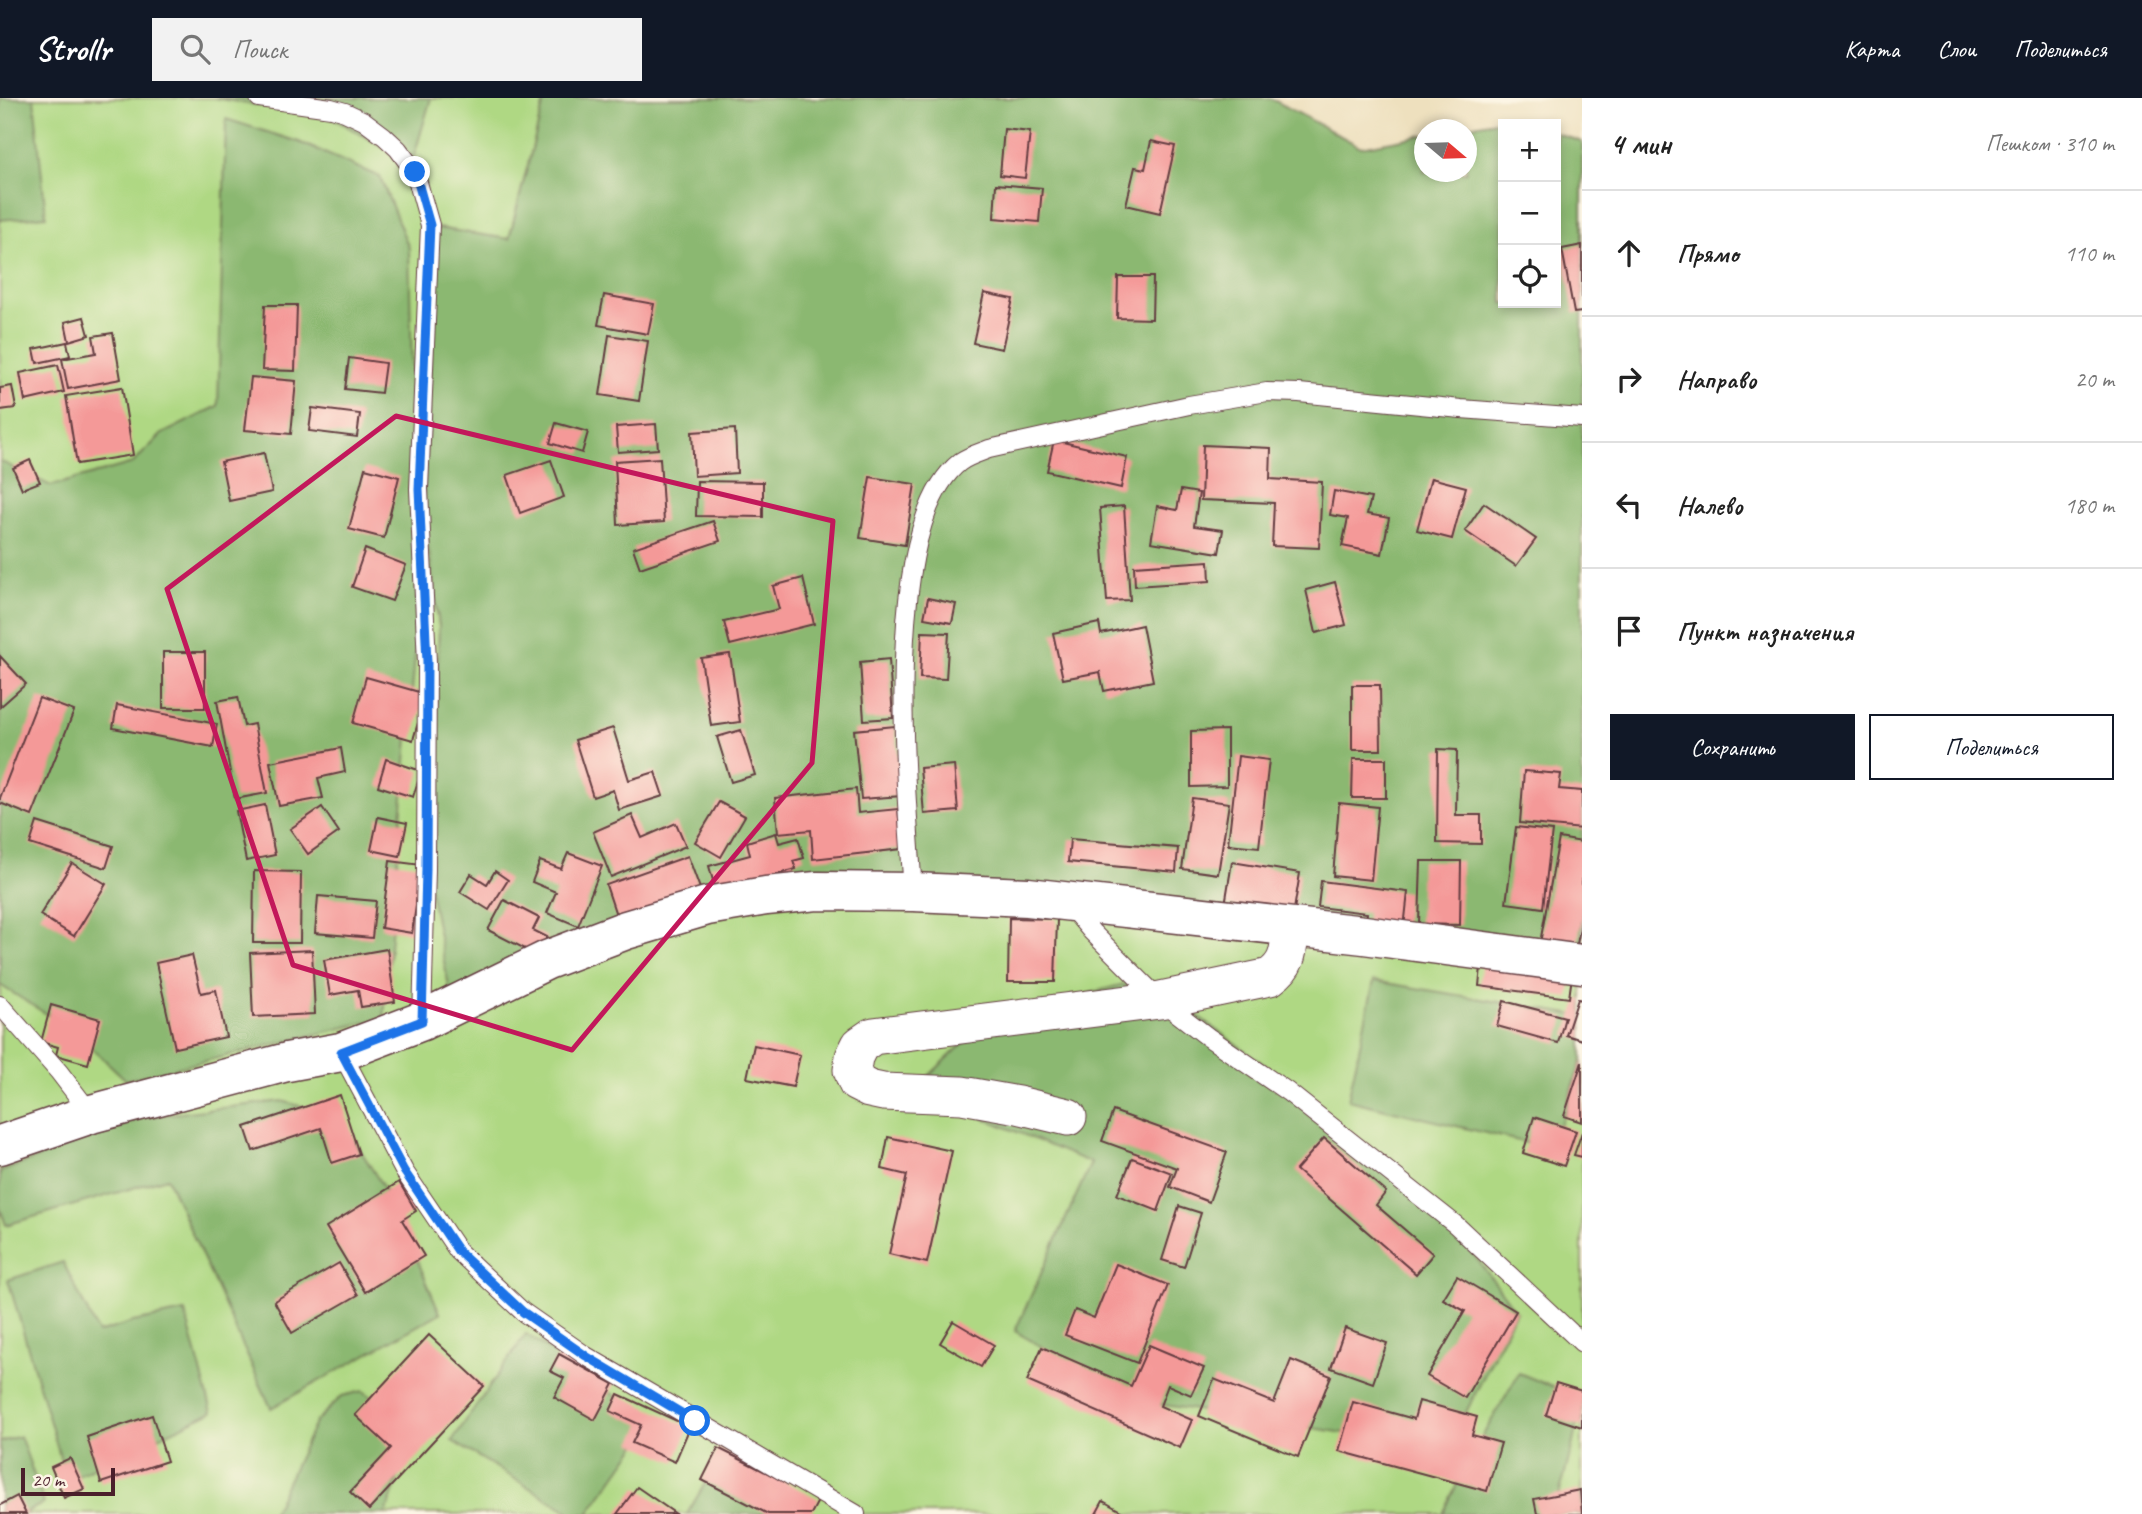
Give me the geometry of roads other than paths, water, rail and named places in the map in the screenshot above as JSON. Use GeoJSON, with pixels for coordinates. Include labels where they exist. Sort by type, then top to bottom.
{"type":"FeatureCollection","features":[{"type":"Feature","properties":{"kind":"street"},"geometry":{"type":"LineString","coordinates":[[0,1144],[91,1114],[287,1062],[341,1052],[422,1021],[547,960],[626,930],[707,906],[766,896],[817,891],[1028,897],[1291,926],[1582,964]]}},
{"type":"Feature","properties":{"kind":"street"},"geometry":{"type":"LineString","coordinates":[[1068,1117],[962,1095],[869,1089],[857,1083],[852,1070],[854,1057],[860,1045],[873,1036],[1160,1000],[1270,977],[1282,967],[1287,956],[1291,926]]}},
{"type":"Feature","properties":{"kind":"lane"},"geometry":{"type":"LineString","coordinates":[[259,98],[331,108],[364,121],[398,149],[415,172],[430,225],[419,489],[427,662],[422,1021]]}},
{"type":"Feature","properties":{"kind":"lane"},"geometry":{"type":"LineString","coordinates":[[913,892],[904,706],[905,626],[913,559],[922,525],[937,491],[960,462],[1001,447],[1189,405],[1267,392],[1582,418]]}},
{"type":"Feature","properties":{"kind":"lane"},"geometry":{"type":"LineString","coordinates":[[1066,902],[1160,1000],[1288,1092],[1456,1225],[1582,1343]]}},
{"type":"Feature","properties":{"kind":"lane"},"geometry":{"type":"LineString","coordinates":[[0,1005],[59,1072],[91,1114]]}},
{"type":"Feature","properties":{"kind":"lane"},"geometry":{"type":"LineString","coordinates":[[341,1052],[404,1171],[458,1251],[523,1312],[586,1356],[856,1514]]}}]}
